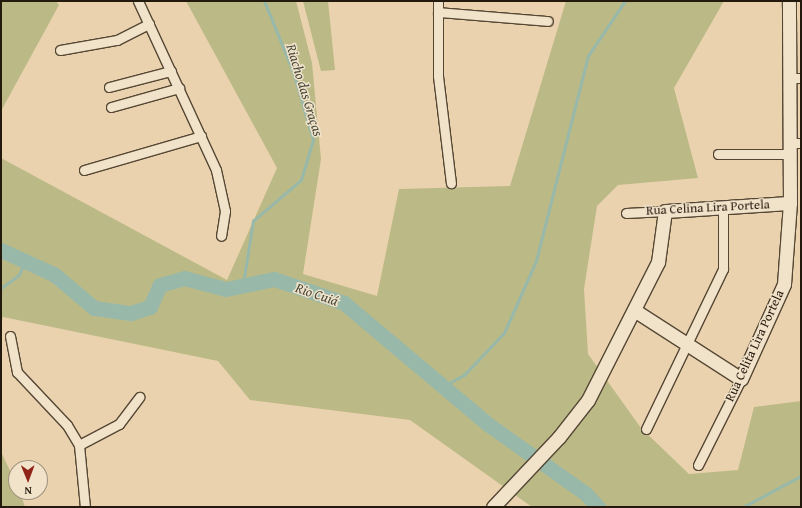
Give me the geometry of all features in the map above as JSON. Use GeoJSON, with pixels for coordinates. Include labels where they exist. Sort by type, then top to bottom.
{"type":"FeatureCollection","features":[{"type":"Feature","properties":{"kind":"main road","name":"Rua Celita Lira Portela"},"geometry":{"type":"LineString","coordinates":[[741,378],[782,292],[787,221],[786,203],[793,147],[796,78],[789,1]]}},
{"type":"Feature","properties":{"kind":"main road","name":"Rua Celina Lira Portela"},"geometry":{"type":"LineString","coordinates":[[665,210],[723,208],[786,203]]}},
{"type":"Feature","properties":{"kind":"main road"},"geometry":{"type":"LineString","coordinates":[[493,507],[559,437],[588,400],[658,262],[665,210]]}},
{"type":"Feature","properties":{"kind":"main road"},"geometry":{"type":"LineString","coordinates":[[636,307],[646,317],[741,378]]}},
{"type":"Feature","properties":{"kind":"street"},"geometry":{"type":"LineString","coordinates":[[138,1],[201,136],[224,199],[221,236]]}},
{"type":"Feature","properties":{"kind":"street"},"geometry":{"type":"LineString","coordinates":[[438,1],[438,76],[451,183]]}},
{"type":"Feature","properties":{"kind":"street"},"geometry":{"type":"LineString","coordinates":[[438,12],[548,21]]}},
{"type":"Feature","properties":{"kind":"street"},"geometry":{"type":"LineString","coordinates":[[60,50],[116,40],[149,24]]}},
{"type":"Feature","properties":{"kind":"street"},"geometry":{"type":"LineString","coordinates":[[109,87],[171,71]]}},
{"type":"Feature","properties":{"kind":"street"},"geometry":{"type":"LineString","coordinates":[[111,107],[179,88]]}},
{"type":"Feature","properties":{"kind":"street"},"geometry":{"type":"LineString","coordinates":[[84,170],[201,136]]}},
{"type":"Feature","properties":{"kind":"street"},"geometry":{"type":"LineString","coordinates":[[718,154],[793,147]]}},
{"type":"Feature","properties":{"kind":"street"},"geometry":{"type":"LineString","coordinates":[[646,429],[723,269],[723,208]]}},
{"type":"Feature","properties":{"kind":"street","name":"Rua Celina Lira Portela"},"geometry":{"type":"LineString","coordinates":[[626,214],[665,210]]}},
{"type":"Feature","properties":{"kind":"street"},"geometry":{"type":"LineString","coordinates":[[10,336],[17,372],[67,425],[79,445],[85,507]]}},
{"type":"Feature","properties":{"kind":"street","name":"Rua Celita Lira Portela"},"geometry":{"type":"LineString","coordinates":[[698,465],[741,378]]}},
{"type":"Feature","properties":{"kind":"street"},"geometry":{"type":"LineString","coordinates":[[79,445],[119,424],[139,397]]}},
{"type":"Feature","properties":{"kind":"shaded area"},"geometry":{"type":"Polygon","coordinates":[[[1,1],[56,1],[59,5],[1,111],[1,1]]]}},
{"type":"Feature","properties":{"kind":"shaded area"},"geometry":{"type":"Polygon","coordinates":[[[186,1],[296,1],[312,63],[321,159],[303,274],[377,296],[399,189],[510,186],[566,1],[724,1],[674,88],[698,178],[618,185],[597,206],[584,289],[588,354],[641,428],[689,474],[738,470],[754,407],[801,401],[801,507],[532,507],[410,420],[250,400],[218,361],[3,317],[1,323],[1,158],[227,280],[277,168],[186,1]]]}},
{"type":"Feature","properties":{"kind":"shaded area"},"geometry":{"type":"Polygon","coordinates":[[[303,1],[328,1],[335,70],[321,71],[303,1]]]}},
{"type":"Feature","properties":{"kind":"shaded area"},"geometry":{"type":"Polygon","coordinates":[[[1,452],[8,466],[8,500],[23,500],[25,507],[1,507],[1,452]]]}},
{"type":"Feature","properties":{"kind":"waterway","name":"Riacho das Graças"},"geometry":{"type":"LineString","coordinates":[[243,284],[253,221],[301,180],[313,140],[293,72],[264,1]]}},
{"type":"Feature","properties":{"kind":"waterway"},"geometry":{"type":"LineString","coordinates":[[442,387],[464,375],[504,333],[536,261],[588,56],[625,1]]}},
{"type":"Feature","properties":{"kind":"waterway","name":"Rio Cuiá"},"geometry":{"type":"LineString","coordinates":[[1,250],[55,275],[94,308],[131,313],[150,307],[160,285],[184,278],[226,289],[274,279],[344,303],[489,425],[586,494],[598,507]]}},
{"type":"Feature","properties":{"kind":"waterway"},"geometry":{"type":"LineString","coordinates":[[1,288],[19,275],[25,261]]}},
{"type":"Feature","properties":{"kind":"waterway"},"geometry":{"type":"LineString","coordinates":[[743,507],[801,476]]}}]}
